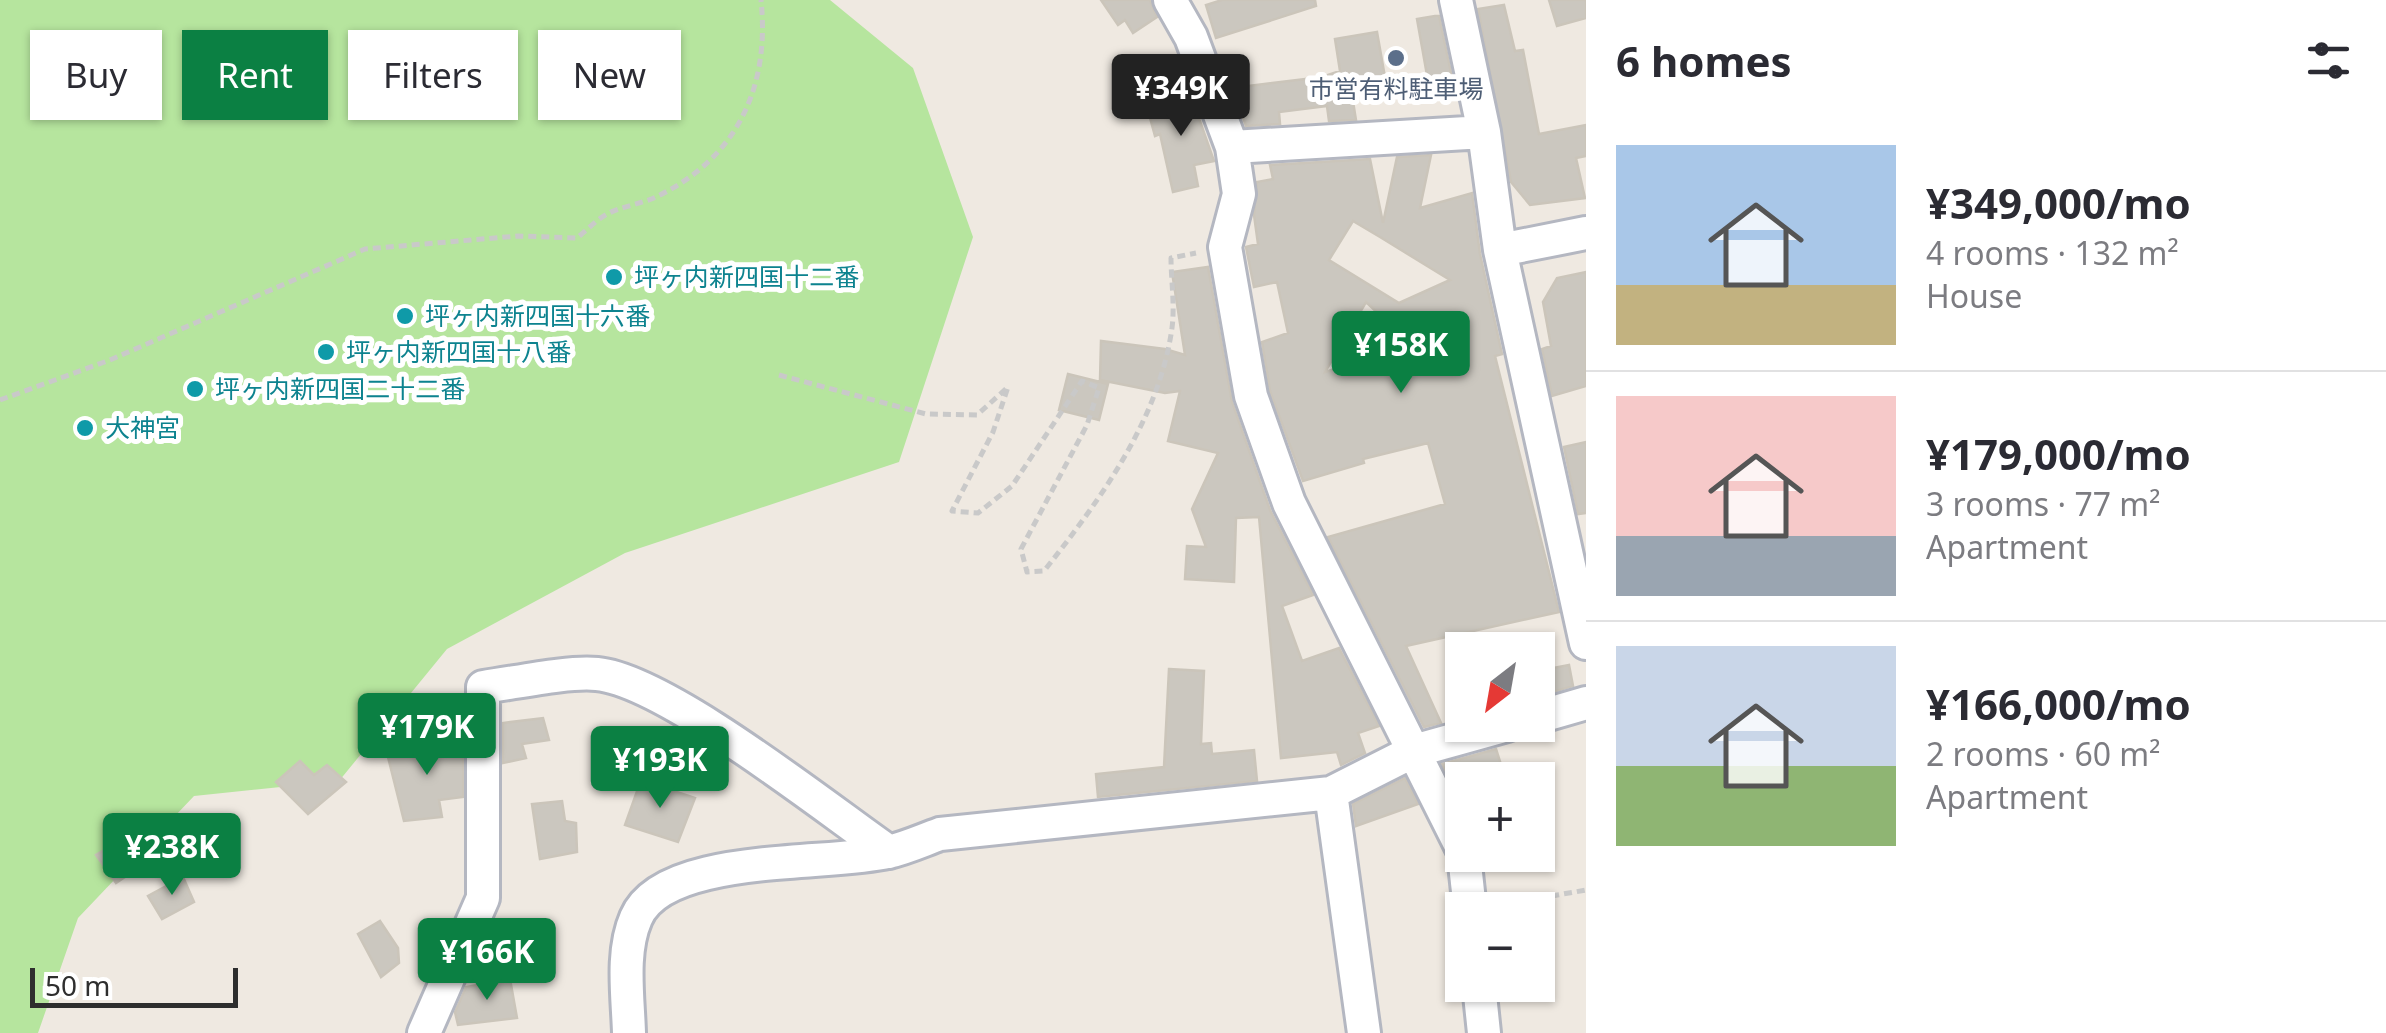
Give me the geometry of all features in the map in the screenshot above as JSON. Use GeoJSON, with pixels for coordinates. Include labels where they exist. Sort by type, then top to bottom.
{"type":"FeatureCollection","features":[{"type":"Feature","properties":{"kind":"street"},"geometry":{"type":"LineString","coordinates":[[1170,0],[1191,37],[1232,147],[1239,194],[1225,247],[1252,396],[1288,503],[1445,815]]}},
{"type":"Feature","properties":{"kind":"street"},"geometry":{"type":"LineString","coordinates":[[1456,0],[1484,132],[1500,250],[1586,643]]}},
{"type":"Feature","properties":{"kind":"street"},"geometry":{"type":"LineString","coordinates":[[1232,147],[1484,132]]}},
{"type":"Feature","properties":{"kind":"street"},"geometry":{"type":"LineString","coordinates":[[1500,250],[1586,233]]}},
{"type":"Feature","properties":{"kind":"street"},"geometry":{"type":"LineString","coordinates":[[424,1033],[484,898],[483,687],[597,674],[630,684],[688,713],[889,852]]}},
{"type":"Feature","properties":{"kind":"street"},"geometry":{"type":"LineString","coordinates":[[1555,711],[1586,703]]}},
{"type":"Feature","properties":{"kind":"street"},"geometry":{"type":"LineString","coordinates":[[629,1033],[629,939],[636,916],[650,896],[694,876],[889,852],[940,834],[1330,793],[1414,751],[1446,742]]}},
{"type":"Feature","properties":{"kind":"street"},"geometry":{"type":"LineString","coordinates":[[1330,793],[1364,1033]]}},
{"type":"Feature","properties":{"kind":"street"},"geometry":{"type":"LineString","coordinates":[[1481,1002],[1484,1033]]}},
{"type":"Feature","properties":{"kind":"path"},"geometry":{"type":"LineString","coordinates":[[0,400],[110,360],[365,249],[518,236],[576,238],[607,214],[658,196],[703,167],[736,130],[762,73],[761,0]]}},
{"type":"Feature","properties":{"kind":"path"},"geometry":{"type":"LineString","coordinates":[[779,375],[926,414],[978,415],[1008,387],[994,432],[952,511],[978,513],[1012,486],[1082,381],[1099,388],[1088,426],[1021,549],[1027,572],[1044,572],[1090,513],[1155,400],[1172,326],[1171,258],[1225,247]]}},
{"type":"Feature","properties":{"kind":"path"},"geometry":{"type":"LineString","coordinates":[[1555,895],[1586,890]]}},
{"type":"Feature","properties":{"kind":"green space"},"geometry":{"type":"Polygon","coordinates":[[[0,0],[830,0],[913,68],[973,237],[899,462],[625,553],[447,649],[339,781],[194,796],[78,918],[38,1033],[0,1033],[0,0]]]}},
{"type":"Feature","properties":{"kind":"building"},"geometry":{"type":"Polygon","coordinates":[[[1101,0],[1150,0],[1157,17],[1133,33],[1125,20],[1118,25],[1101,0]]]}},
{"type":"Feature","properties":{"kind":"building"},"geometry":{"type":"Polygon","coordinates":[[[1222,0],[1315,0],[1316,6],[1216,38],[1206,5],[1222,0]]]}},
{"type":"Feature","properties":{"kind":"building"},"geometry":{"type":"Polygon","coordinates":[[[1549,0],[1586,0],[1586,18],[1557,26],[1549,0]]]}},
{"type":"Feature","properties":{"kind":"building"},"geometry":{"type":"Polygon","coordinates":[[[1504,5],[1515,51],[1523,50],[1539,134],[1586,125],[1586,156],[1576,158],[1585,198],[1530,205],[1511,182],[1478,9],[1504,5]]]}},
{"type":"Feature","properties":{"kind":"building"},"geometry":{"type":"Polygon","coordinates":[[[1439,16],[1456,96],[1436,100],[1435,91],[1430,92],[1417,19],[1439,16]]]}},
{"type":"Feature","properties":{"kind":"building"},"geometry":{"type":"Polygon","coordinates":[[[1377,32],[1386,83],[1351,89],[1356,120],[1329,121],[1327,106],[1279,112],[1280,124],[1246,126],[1232,88],[1322,77],[1340,71],[1335,39],[1377,32]]]}},
{"type":"Feature","properties":{"kind":"building"},"geometry":{"type":"Polygon","coordinates":[[[1189,90],[1214,161],[1194,165],[1198,186],[1173,192],[1160,134],[1155,136],[1149,114],[1164,111],[1161,97],[1189,90]]]}},
{"type":"Feature","properties":{"kind":"building"},"geometry":{"type":"Polygon","coordinates":[[[1431,155],[1420,208],[1472,193],[1480,254],[1502,354],[1495,356],[1559,612],[1469,632],[1445,632],[1445,637],[1406,646],[1441,723],[1424,727],[1328,537],[1445,504],[1428,443],[1363,459],[1364,463],[1303,481],[1270,391],[1262,342],[1288,333],[1277,282],[1254,287],[1246,247],[1258,244],[1254,215],[1257,182],[1273,179],[1270,165],[1370,159],[1383,223],[1397,157],[1431,155]],[[1353,221],[1329,260],[1399,303],[1450,280],[1353,221]],[[1366,302],[1325,372],[1412,345],[1366,302]]]}},
{"type":"Feature","properties":{"kind":"building"},"geometry":{"type":"Polygon","coordinates":[[[1208,267],[1232,402],[1270,510],[1313,595],[1282,606],[1302,661],[1339,648],[1379,726],[1358,733],[1365,753],[1341,765],[1337,752],[1281,758],[1259,517],[1236,518],[1234,582],[1185,579],[1187,546],[1206,547],[1192,509],[1218,453],[1168,441],[1180,391],[1165,393],[1100,380],[1101,341],[1185,355],[1172,272],[1208,267]]]}},
{"type":"Feature","properties":{"kind":"building"},"geometry":{"type":"Polygon","coordinates":[[[1586,272],[1586,386],[1552,396],[1542,349],[1551,346],[1543,302],[1557,278],[1586,272]]]}},
{"type":"Feature","properties":{"kind":"building"},"geometry":{"type":"Polygon","coordinates":[[[1068,374],[1108,384],[1099,420],[1059,410],[1068,374]]]}},
{"type":"Feature","properties":{"kind":"building"},"geometry":{"type":"Polygon","coordinates":[[[1586,442],[1586,513],[1578,514],[1564,447],[1586,442]]]}},
{"type":"Feature","properties":{"kind":"building"},"geometry":{"type":"Polygon","coordinates":[[[1569,665],[1573,686],[1555,691],[1555,668],[1569,665]]]}},
{"type":"Feature","properties":{"kind":"building"},"geometry":{"type":"Polygon","coordinates":[[[1169,669],[1204,671],[1201,744],[1211,743],[1212,754],[1254,750],[1257,781],[1098,797],[1096,774],[1164,767],[1169,669]]]}},
{"type":"Feature","properties":{"kind":"building"},"geometry":{"type":"Polygon","coordinates":[[[543,718],[549,740],[522,744],[526,758],[503,763],[503,723],[543,718]]]}},
{"type":"Feature","properties":{"kind":"building"},"geometry":{"type":"Polygon","coordinates":[[[463,740],[463,797],[439,800],[442,817],[404,821],[387,753],[463,740]]]}},
{"type":"Feature","properties":{"kind":"building"},"geometry":{"type":"Polygon","coordinates":[[[1496,749],[1500,762],[1449,762],[1496,749]]]}},
{"type":"Feature","properties":{"kind":"building"},"geometry":{"type":"Polygon","coordinates":[[[300,761],[314,775],[327,765],[346,782],[308,814],[276,782],[300,761]]]}},
{"type":"Feature","properties":{"kind":"building"},"geometry":{"type":"Polygon","coordinates":[[[1405,778],[1418,804],[1356,826],[1353,804],[1405,778]]]}},
{"type":"Feature","properties":{"kind":"building"},"geometry":{"type":"Polygon","coordinates":[[[641,780],[695,798],[678,842],[625,825],[641,780]]]}},
{"type":"Feature","properties":{"kind":"building"},"geometry":{"type":"Polygon","coordinates":[[[562,801],[565,821],[576,823],[577,852],[540,859],[532,804],[562,801]]]}},
{"type":"Feature","properties":{"kind":"building"},"geometry":{"type":"Polygon","coordinates":[[[120,841],[135,870],[116,883],[96,855],[120,841]]]}},
{"type":"Feature","properties":{"kind":"building"},"geometry":{"type":"Polygon","coordinates":[[[183,877],[194,902],[162,919],[148,896],[183,877]]]}},
{"type":"Feature","properties":{"kind":"building"},"geometry":{"type":"Polygon","coordinates":[[[380,921],[398,948],[399,963],[381,977],[358,934],[380,921]]]}},
{"type":"Feature","properties":{"kind":"building"},"geometry":{"type":"Polygon","coordinates":[[[510,979],[517,1018],[458,1025],[455,1012],[466,987],[510,979]]]}},
{"type":"Feature","properties":{"kind":"place","name":"市営有料駐車場"},"geometry":{"type":"Point","coordinates":[1396,58]}},
{"type":"Feature","properties":{"kind":"place","name":"坪ヶ内新四国十二番"},"geometry":{"type":"Point","coordinates":[614,277]}},
{"type":"Feature","properties":{"kind":"place","name":"坪ヶ内新四国十六番"},"geometry":{"type":"Point","coordinates":[405,316]}},
{"type":"Feature","properties":{"kind":"place","name":"坪ヶ内新四国十八番"},"geometry":{"type":"Point","coordinates":[326,352]}},
{"type":"Feature","properties":{"kind":"place","name":"坪ヶ内新四国二十二番"},"geometry":{"type":"Point","coordinates":[195,389]}},
{"type":"Feature","properties":{"kind":"place","name":"大神宮"},"geometry":{"type":"Point","coordinates":[85,428]}}]}
